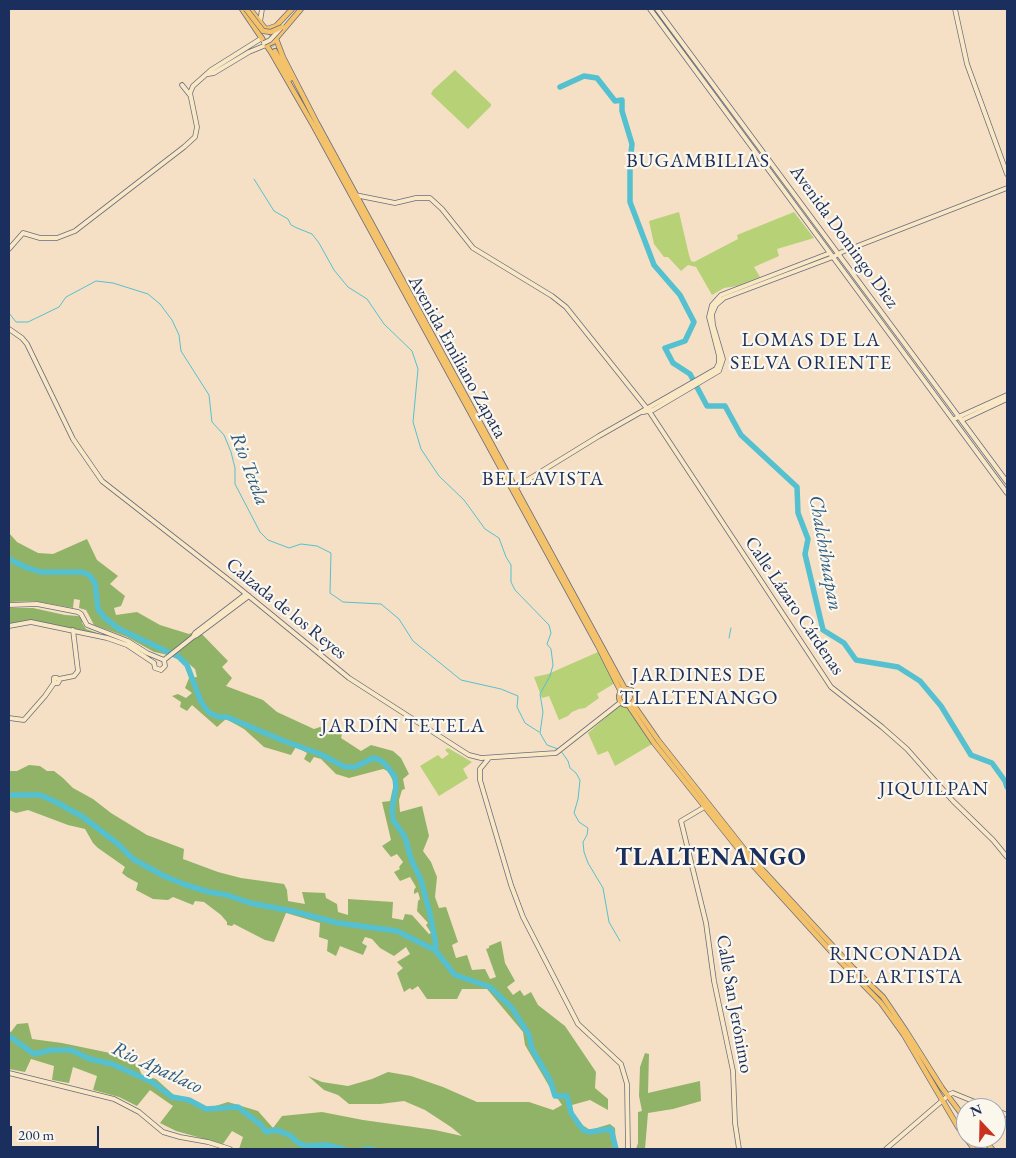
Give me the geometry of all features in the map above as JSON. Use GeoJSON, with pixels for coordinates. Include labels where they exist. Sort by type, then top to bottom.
{"type":"FeatureCollection","features":[{"type":"Feature","properties":{"kind":"main road","name":"Avenida Emiliano Zapata"},"geometry":{"type":"LineString","coordinates":[[244,9],[354,196],[623,691]]}},
{"type":"Feature","properties":{"kind":"main road"},"geometry":{"type":"LineString","coordinates":[[244,9],[263,31],[271,32],[281,28]]}},
{"type":"Feature","properties":{"kind":"main road","name":"Avenida Emiliano Zapata"},"geometry":{"type":"LineString","coordinates":[[250,9],[275,41],[354,196]]}},
{"type":"Feature","properties":{"kind":"main road"},"geometry":{"type":"LineString","coordinates":[[266,45],[275,41],[281,28],[297,9]]}},
{"type":"Feature","properties":{"kind":"main road"},"geometry":{"type":"LineString","coordinates":[[275,41],[262,38],[267,29],[276,26],[297,9]]}},
{"type":"Feature","properties":{"kind":"main road"},"geometry":{"type":"LineString","coordinates":[[252,23],[258,24],[260,22]]}},
{"type":"Feature","properties":{"kind":"main road"},"geometry":{"type":"LineString","coordinates":[[273,27],[276,31],[281,28]]}},
{"type":"Feature","properties":{"kind":"main road"},"geometry":{"type":"LineString","coordinates":[[275,51],[312,119],[313,125]]}},
{"type":"Feature","properties":{"kind":"main road","name":"Avenida Emiliano Zapata"},"geometry":{"type":"LineString","coordinates":[[488,440],[516,487],[567,586]]}},
{"type":"Feature","properties":{"kind":"main road"},"geometry":{"type":"LineString","coordinates":[[631,690],[635,693],[636,698],[631,705],[624,705],[620,702],[619,697],[623,691],[631,690]]}},
{"type":"Feature","properties":{"kind":"main road"},"geometry":{"type":"LineString","coordinates":[[631,705],[706,806],[796,911],[883,997],[906,1031],[945,1097],[958,1127],[974,1149]]}},
{"type":"Feature","properties":{"kind":"main road"},"geometry":{"type":"LineString","coordinates":[[945,1097],[956,1109]]}},
{"type":"Feature","properties":{"kind":"street"},"geometry":{"type":"LineString","coordinates":[[260,22],[262,9]]}},
{"type":"Feature","properties":{"kind":"street","name":"Avenida Domingo Diez"},"geometry":{"type":"LineString","coordinates":[[650,9],[1007,493]]}},
{"type":"Feature","properties":{"kind":"street","name":"Avenida Domingo Diez"},"geometry":{"type":"LineString","coordinates":[[657,9],[833,246],[841,252],[847,264],[1007,482]]}},
{"type":"Feature","properties":{"kind":"street"},"geometry":{"type":"LineString","coordinates":[[955,9],[968,64],[1007,174]]}},
{"type":"Feature","properties":{"kind":"street"},"geometry":{"type":"LineString","coordinates":[[9,249],[23,233],[40,238],[57,238],[75,231],[184,147],[195,136],[197,127],[191,96],[193,86],[214,70],[250,49],[269,41],[281,28]]}},
{"type":"Feature","properties":{"kind":"street"},"geometry":{"type":"LineString","coordinates":[[208,74],[211,70],[262,38]]}},
{"type":"Feature","properties":{"kind":"street"},"geometry":{"type":"LineString","coordinates":[[208,74],[214,73],[249,52],[266,45]]}},
{"type":"Feature","properties":{"kind":"street"},"geometry":{"type":"LineString","coordinates":[[182,85],[191,96]]}},
{"type":"Feature","properties":{"kind":"street"},"geometry":{"type":"LineString","coordinates":[[712,93],[717,89]]}},
{"type":"Feature","properties":{"kind":"street"},"geometry":{"type":"LineString","coordinates":[[516,487],[599,436],[714,373],[720,360],[709,318],[712,305],[725,293],[841,252],[1007,188]]}},
{"type":"Feature","properties":{"kind":"street","name":"Calle Lázaro Cárdenas"},"geometry":{"type":"LineString","coordinates":[[354,196],[395,204],[425,197],[434,201],[473,248],[552,296],[566,307],[648,410],[831,687],[878,723],[900,743],[1007,857]]}},
{"type":"Feature","properties":{"kind":"street"},"geometry":{"type":"LineString","coordinates":[[833,246],[841,252],[847,264]]}},
{"type":"Feature","properties":{"kind":"street"},"geometry":{"type":"LineString","coordinates":[[821,261],[831,255]]}},
{"type":"Feature","properties":{"kind":"street"},"geometry":{"type":"LineString","coordinates":[[784,272],[821,261],[830,260],[838,264]]}},
{"type":"Feature","properties":{"kind":"street","name":"Calzada de los Reyes"},"geometry":{"type":"LineString","coordinates":[[9,329],[22,338],[32,353],[73,439],[99,478],[362,687],[455,746],[478,758],[554,753],[564,748],[620,702]]}},
{"type":"Feature","properties":{"kind":"street"},"geometry":{"type":"LineString","coordinates":[[983,409],[1007,395]]}},
{"type":"Feature","properties":{"kind":"street"},"geometry":{"type":"LineString","coordinates":[[954,420],[1007,399]]}},
{"type":"Feature","properties":{"kind":"street"},"geometry":{"type":"LineString","coordinates":[[947,410],[952,406]]}},
{"type":"Feature","properties":{"kind":"street"},"geometry":{"type":"LineString","coordinates":[[969,441],[974,436]]}},
{"type":"Feature","properties":{"kind":"street"},"geometry":{"type":"LineString","coordinates":[[9,626],[31,622],[73,630],[106,638],[164,660],[193,637],[195,633],[248,595]]}},
{"type":"Feature","properties":{"kind":"street"},"geometry":{"type":"LineString","coordinates":[[9,604],[37,604],[78,612],[87,625],[128,641],[154,663],[155,668],[161,670],[165,666],[164,660]]}},
{"type":"Feature","properties":{"kind":"street"},"geometry":{"type":"LineString","coordinates":[[9,718],[24,720],[54,683],[58,683],[59,679],[74,676],[78,671],[73,630]]}},
{"type":"Feature","properties":{"kind":"street"},"geometry":{"type":"LineString","coordinates":[[154,663],[158,659]]}},
{"type":"Feature","properties":{"kind":"street"},"geometry":{"type":"LineString","coordinates":[[478,758],[482,760],[483,765]]}},
{"type":"Feature","properties":{"kind":"street"},"geometry":{"type":"LineString","coordinates":[[489,758],[480,769],[480,780],[511,885],[523,917],[578,1024],[621,1064],[627,1084],[628,1149]]}},
{"type":"Feature","properties":{"kind":"street","name":"Calle San Jerónimo"},"geometry":{"type":"LineString","coordinates":[[706,806],[680,821],[706,923],[717,1002],[733,1071],[735,1123],[739,1149]]}},
{"type":"Feature","properties":{"kind":"street"},"geometry":{"type":"LineString","coordinates":[[9,1073],[114,1099],[139,1112],[163,1132],[230,1149]]}},
{"type":"Feature","properties":{"kind":"street"},"geometry":{"type":"LineString","coordinates":[[886,1149],[945,1097],[953,1093],[965,1098]]}},
{"type":"Feature","properties":{"kind":"green space"},"geometry":{"type":"Polygon","coordinates":[[[455,70],[491,104],[468,129],[431,94],[455,70]]]}},
{"type":"Feature","properties":{"kind":"green space"},"geometry":{"type":"Polygon","coordinates":[[[679,212],[689,255],[691,261],[694,262],[738,239],[737,235],[794,212],[814,238],[777,249],[779,256],[754,267],[760,277],[737,286],[724,288],[712,295],[696,267],[688,265],[681,271],[668,257],[664,257],[654,244],[649,221],[679,212]]]}},
{"type":"Feature","properties":{"kind":"green space"},"geometry":{"type":"Polygon","coordinates":[[[9,533],[17,542],[38,553],[53,554],[87,539],[97,560],[118,576],[110,584],[125,596],[121,606],[114,608],[116,615],[137,612],[160,625],[189,634],[198,630],[228,661],[222,667],[232,678],[226,686],[263,700],[277,712],[314,729],[320,727],[342,734],[341,738],[361,751],[371,745],[393,751],[401,758],[409,774],[403,779],[405,789],[402,790],[399,800],[400,812],[422,806],[429,836],[423,851],[431,862],[437,877],[435,897],[439,908],[446,907],[458,942],[452,945],[456,958],[467,955],[472,970],[485,969],[490,979],[496,977],[486,949],[501,941],[505,963],[515,981],[507,987],[513,995],[520,990],[524,996],[531,992],[538,1005],[565,1026],[596,1072],[595,1088],[608,1099],[608,1110],[590,1100],[572,1105],[575,1120],[590,1130],[610,1124],[615,1128],[616,1147],[619,1149],[239,1149],[243,1137],[232,1131],[223,1144],[176,1131],[160,1123],[173,1106],[150,1090],[137,1106],[119,1097],[93,1090],[97,1076],[73,1067],[69,1083],[52,1080],[54,1066],[31,1059],[25,1072],[9,1069],[9,1031],[11,1032],[17,1024],[28,1023],[32,1039],[115,1054],[137,1064],[142,1075],[156,1079],[175,1096],[193,1100],[209,1108],[228,1102],[258,1111],[273,1128],[282,1116],[322,1112],[462,1136],[425,1110],[404,1101],[380,1104],[349,1104],[338,1095],[324,1090],[308,1076],[322,1082],[348,1086],[388,1072],[411,1076],[477,1102],[529,1102],[553,1110],[562,1105],[525,1045],[523,1032],[487,989],[462,989],[457,999],[427,999],[418,986],[404,992],[397,973],[403,968],[397,962],[410,954],[406,947],[394,956],[380,948],[372,939],[365,937],[362,943],[367,946],[363,955],[340,946],[336,956],[327,951],[328,940],[319,937],[320,923],[286,913],[274,942],[265,940],[234,924],[232,926],[227,925],[227,922],[221,915],[204,902],[195,901],[193,905],[173,897],[168,900],[153,899],[136,890],[138,883],[122,873],[125,867],[98,848],[85,829],[68,825],[28,810],[16,813],[9,810],[9,771],[17,771],[29,765],[40,766],[47,771],[54,771],[73,788],[147,835],[184,849],[183,859],[241,878],[284,884],[287,890],[288,901],[305,904],[302,892],[325,893],[326,898],[337,904],[338,912],[348,915],[348,899],[393,902],[392,918],[403,920],[405,914],[412,915],[429,934],[431,933],[426,925],[428,923],[417,911],[420,899],[418,892],[414,894],[416,887],[410,877],[400,881],[394,872],[400,869],[399,867],[403,862],[397,854],[391,857],[382,846],[391,840],[382,802],[390,801],[394,783],[388,771],[383,769],[349,778],[336,774],[321,759],[314,757],[310,763],[304,759],[307,753],[296,747],[291,755],[264,747],[244,729],[226,719],[217,727],[192,705],[187,711],[180,707],[181,702],[172,696],[178,694],[186,698],[192,693],[185,688],[189,678],[197,677],[195,669],[173,650],[168,655],[154,652],[127,637],[94,625],[86,610],[79,608],[80,600],[74,599],[73,608],[35,601],[9,602],[9,533]]]}},
{"type":"Feature","properties":{"kind":"green space"},"geometry":{"type":"Polygon","coordinates":[[[9,608],[33,608],[78,616],[82,618],[82,623],[86,629],[123,642],[32,622],[9,625],[9,608]]]}},
{"type":"Feature","properties":{"kind":"green space"},"geometry":{"type":"Polygon","coordinates":[[[598,652],[615,683],[597,694],[599,698],[585,708],[572,712],[559,720],[549,696],[542,698],[534,677],[548,674],[598,652]]]}},
{"type":"Feature","properties":{"kind":"green space"},"geometry":{"type":"Polygon","coordinates":[[[620,705],[628,708],[652,744],[615,766],[608,751],[598,755],[588,733],[620,705]]]}},
{"type":"Feature","properties":{"kind":"green space"},"geometry":{"type":"Polygon","coordinates":[[[448,748],[472,762],[463,769],[468,778],[439,796],[420,766],[438,755],[442,759],[449,754],[445,750],[448,748]]]}},
{"type":"Feature","properties":{"kind":"green space"},"geometry":{"type":"Polygon","coordinates":[[[645,1053],[649,1054],[648,1093],[700,1081],[701,1101],[673,1109],[648,1113],[645,1149],[636,1149],[638,1143],[638,1112],[642,1111],[639,1096],[640,1067],[645,1053]]]}},
{"type":"Feature","properties":{"kind":"waterway","name":"Chalchihuapan"},"geometry":{"type":"LineString","coordinates":[[560,87],[584,76],[597,78],[615,101],[622,100],[622,111],[632,144],[630,202],[654,265],[680,295],[694,322],[685,341],[665,348],[673,363],[690,374],[707,406],[725,406],[741,435],[797,487],[798,513],[808,539],[805,554],[823,630],[844,643],[856,660],[898,667],[920,681],[941,706],[971,755],[992,763],[1007,787]]}},
{"type":"Feature","properties":{"kind":"waterway"},"geometry":{"type":"LineString","coordinates":[[254,179],[274,211],[288,219],[291,225],[312,234],[334,270],[348,287],[367,299],[384,324],[412,351],[418,369],[413,422],[421,449],[439,476],[464,500],[485,529],[499,538],[511,565],[511,582],[515,590],[549,625],[551,633],[547,644],[551,649],[553,665],[550,676],[540,694],[543,712],[540,733],[547,745],[558,749]]}},
{"type":"Feature","properties":{"kind":"waterway","name":"Rio Tetela"},"geometry":{"type":"LineString","coordinates":[[9,313],[16,322],[28,322],[59,307],[66,297],[96,281],[113,283],[148,294],[160,304],[172,320],[179,335],[181,351],[209,395],[212,422],[224,435],[231,452],[235,468],[235,484],[260,532],[268,540],[289,548],[301,544],[317,546],[331,553],[330,593],[343,602],[381,604],[399,619],[413,641],[461,680],[501,689],[518,696],[517,707],[525,723],[539,732]]}},
{"type":"Feature","properties":{"kind":"waterway"},"geometry":{"type":"LineString","coordinates":[[9,559],[41,572],[82,572],[89,575],[95,583],[98,609],[105,618],[119,629],[179,657],[187,665],[201,702],[209,713],[219,717],[227,717],[320,754],[345,767],[355,767],[373,758],[380,760],[386,765],[395,777],[396,788],[392,810],[393,820],[405,837],[411,859],[421,880],[430,914],[436,945],[435,950],[397,931],[338,923],[292,911],[250,903],[186,885],[164,876],[133,859],[118,844],[83,817],[56,802],[40,795],[9,795]]}},
{"type":"Feature","properties":{"kind":"waterway"},"geometry":{"type":"LineString","coordinates":[[729,638],[731,628]]}},
{"type":"Feature","properties":{"kind":"waterway"},"geometry":{"type":"LineString","coordinates":[[561,751],[568,761],[570,768],[580,780],[574,813],[579,822],[588,828],[583,842],[584,852],[588,863],[603,888],[609,922],[620,941]]}},
{"type":"Feature","properties":{"kind":"waterway"},"geometry":{"type":"LineString","coordinates":[[435,950],[455,975],[490,987],[512,1008],[529,1035],[532,1049],[550,1080],[555,1096],[567,1096],[571,1113],[583,1130],[589,1132],[611,1129],[616,1149]]}},
{"type":"Feature","properties":{"kind":"waterway","name":"Rio Apatlaco"},"geometry":{"type":"LineString","coordinates":[[9,1036],[34,1054],[51,1050],[71,1050],[90,1059],[112,1064],[152,1082],[172,1097],[189,1100],[206,1109],[238,1107],[261,1125],[266,1132],[275,1130],[282,1132],[305,1146],[327,1145],[343,1149]]}},
{"type":"Feature","properties":{"kind":"waterway","name":"Rio Apatlaco"},"geometry":{"type":"LineString","coordinates":[[366,1149],[371,1149]]}},
{"type":"Feature","properties":{"kind":"tunnel"},"geometry":{"type":"LineString","coordinates":[[274,31],[270,40],[275,51]]}},
{"type":"Feature","properties":{"kind":"district","name":"BUGAMBILIAS"},"geometry":{"type":"Point","coordinates":[698,162]}},
{"type":"Feature","properties":{"kind":"district","name":"LOMAS DE LA SELVA ORIENTE"},"geometry":{"type":"Point","coordinates":[811,352]}},
{"type":"Feature","properties":{"kind":"district","name":"BELLAVISTA"},"geometry":{"type":"Point","coordinates":[543,480]}},
{"type":"Feature","properties":{"kind":"district","name":"JARDINES DE TLALTENANGO"},"geometry":{"type":"Point","coordinates":[699,688]}},
{"type":"Feature","properties":{"kind":"district","name":"JARDÍN TETELA"},"geometry":{"type":"Point","coordinates":[403,727]}},
{"type":"Feature","properties":{"kind":"district","name":"JIQUILPAN"},"geometry":{"type":"Point","coordinates":[934,790]}},
{"type":"Feature","properties":{"kind":"district","name":"TLALTENANGO"},"geometry":{"type":"Point","coordinates":[711,858]}},
{"type":"Feature","properties":{"kind":"district","name":"RINCONADA DEL ARTISTA"},"geometry":{"type":"Point","coordinates":[896,966]}}]}
